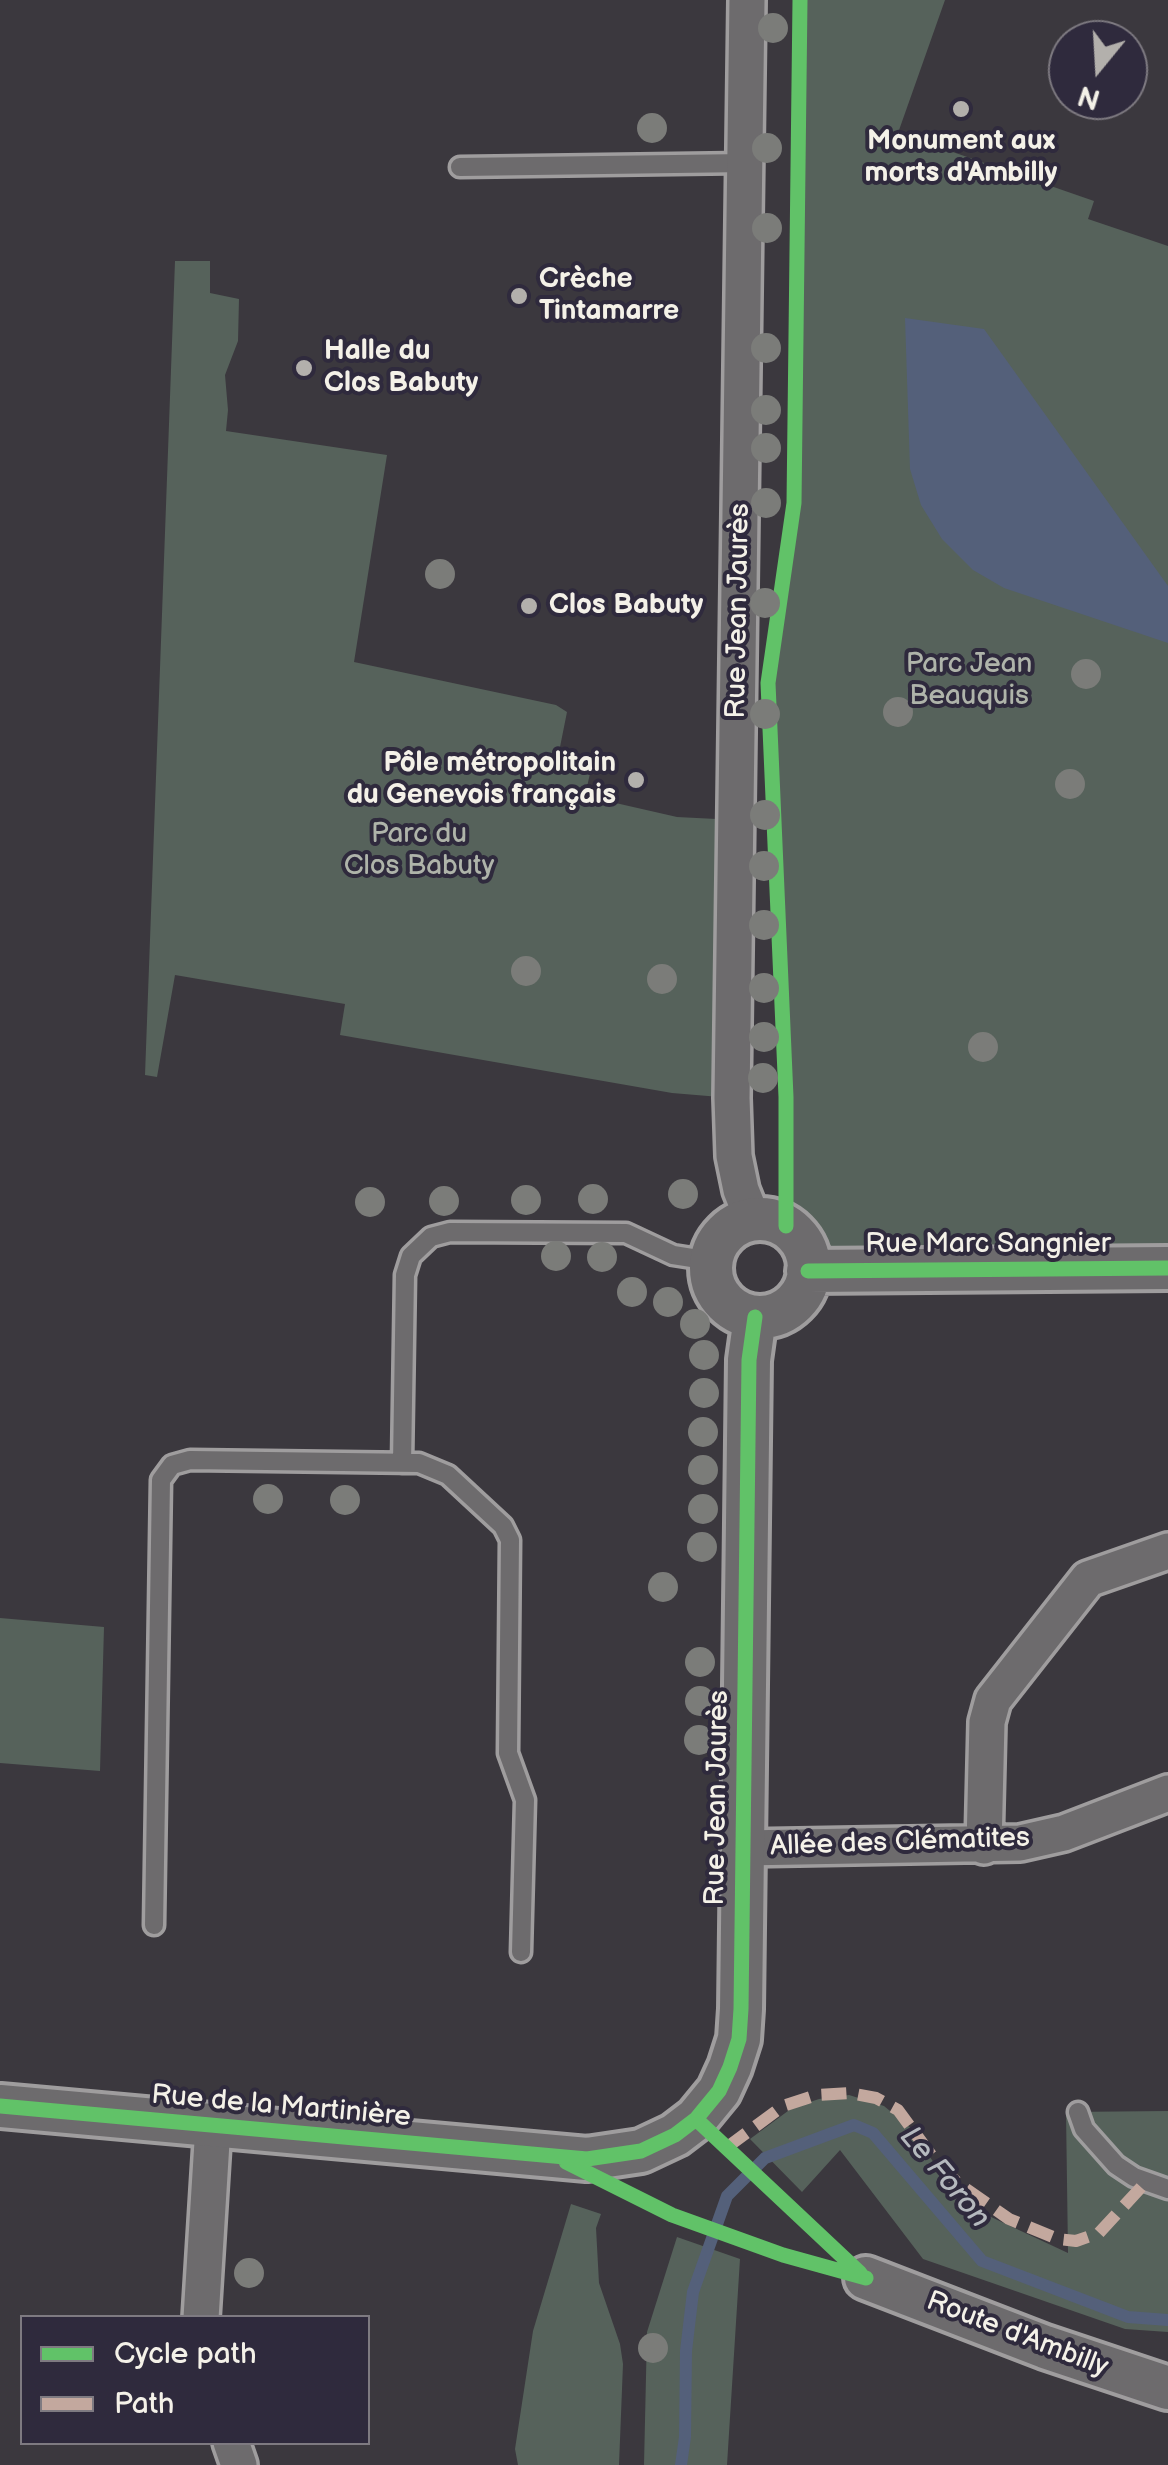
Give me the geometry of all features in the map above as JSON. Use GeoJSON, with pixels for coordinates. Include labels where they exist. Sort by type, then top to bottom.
{"type":"FeatureCollection","features":[{"type":"Feature","properties":{"kind":"street","name":"Rue Jean Jaurès"},"geometry":{"type":"LineString","coordinates":[[747,0],[732,1098],[734,1156],[753,1220]]}},
{"type":"Feature","properties":{"kind":"street"},"geometry":{"type":"LineString","coordinates":[[753,1220],[775,1222],[794,1234],[806,1254],[807,1282],[796,1301],[778,1314],[755,1317],[736,1311],[721,1298],[711,1274],[716,1245],[727,1231],[753,1220]]}},
{"type":"Feature","properties":{"kind":"street","name":"Rue Marc Sangnier"},"geometry":{"type":"LineString","coordinates":[[808,1271],[1168,1268]]}},
{"type":"Feature","properties":{"kind":"street","name":"Rue Jean Jaurès"},"geometry":{"type":"LineString","coordinates":[[558,2157],[608,2158],[661,2144],[696,2119],[719,2091],[738,2040],[749,1360],[755,1317]]}},
{"type":"Feature","properties":{"kind":"street"},"geometry":{"type":"LineString","coordinates":[[984,1846],[987,1722],[994,1700],[1088,1579],[1168,1551]]}},
{"type":"Feature","properties":{"kind":"street","name":"Allée des Clématites"},"geometry":{"type":"LineString","coordinates":[[743,1848],[1020,1843],[1064,1833],[1168,1793]]}},
{"type":"Feature","properties":{"kind":"street","name":"Rue de la Martinière"},"geometry":{"type":"LineString","coordinates":[[0,2106],[558,2157]]}},
{"type":"Feature","properties":{"kind":"street"},"geometry":{"type":"LineString","coordinates":[[201,2315],[213,2126]]}},
{"type":"Feature","properties":{"kind":"street","name":"Route d'Ambilly"},"geometry":{"type":"LineString","coordinates":[[866,2278],[1046,2347],[1168,2388]]}},
{"type":"Feature","properties":{"kind":"lane"},"geometry":{"type":"LineString","coordinates":[[460,167],[746,163]]}},
{"type":"Feature","properties":{"kind":"lane"},"geometry":{"type":"LineString","coordinates":[[402,1463],[405,1275],[411,1256],[431,1237],[450,1232],[626,1233],[673,1254],[711,1261]]}},
{"type":"Feature","properties":{"kind":"lane"},"geometry":{"type":"LineString","coordinates":[[154,1924],[162,1480],[172,1466],[190,1460],[402,1463],[430,1466],[448,1475],[503,1526],[510,1540],[508,1745],[525,1800],[521,1952]]}},
{"type":"Feature","properties":{"kind":"lane"},"geometry":{"type":"LineString","coordinates":[[1078,2112],[1084,2128],[1116,2165],[1134,2177],[1168,2189]]}},
{"type":"Feature","properties":{"kind":"green space","name":"Parc Jean Beauquis"},"geometry":{"type":"Polygon","coordinates":[[[800,0],[945,0],[898,133],[1094,201],[1088,219],[1168,246],[1168,1268],[808,1262],[798,1237],[786,1226],[786,1097],[768,683],[794,503],[800,0]]]}},
{"type":"Feature","properties":{"kind":"green space","name":"Parc du Clos Babuty"},"geometry":{"type":"Polygon","coordinates":[[[175,261],[210,261],[210,293],[239,299],[238,341],[225,375],[226,431],[387,455],[354,662],[556,705],[567,712],[559,752],[593,760],[585,796],[677,817],[736,820],[732,1098],[672,1093],[340,1035],[345,1004],[175,975],[157,1077],[145,1075],[175,261]]]}},
{"type":"Feature","properties":{"kind":"green space"},"geometry":{"type":"Polygon","coordinates":[[[0,1618],[104,1627],[100,1771],[0,1763],[0,1618]]]}},
{"type":"Feature","properties":{"kind":"green space"},"geometry":{"type":"Polygon","coordinates":[[[849,2095],[884,2106],[912,2129],[959,2202],[1068,2253],[1066,2112],[1168,2111],[1168,2332],[1125,2329],[923,2259],[840,2150],[802,2192],[750,2139],[792,2108],[849,2095]]]}},
{"type":"Feature","properties":{"kind":"green space"},"geometry":{"type":"Polygon","coordinates":[[[571,2204],[601,2214],[596,2228],[599,2283],[623,2364],[619,2465],[518,2465],[515,2449],[533,2331],[571,2204]]]}},
{"type":"Feature","properties":{"kind":"green space"},"geometry":{"type":"Polygon","coordinates":[[[677,2237],[740,2259],[727,2465],[644,2465],[647,2332],[677,2237]]]}},
{"type":"Feature","properties":{"kind":"water"},"geometry":{"type":"Polygon","coordinates":[[[905,318],[984,329],[1168,586],[1168,643],[1004,588],[973,570],[942,539],[921,505],[910,469],[905,318]]]}},
{"type":"Feature","properties":{"kind":"waterway","name":"Le Foron"},"geometry":{"type":"LineString","coordinates":[[681,2465],[693,2292],[727,2196],[765,2158],[854,2125],[873,2133],[982,2261],[1128,2317],[1168,2320]]}},
{"type":"Feature","properties":{"kind":"marked path"},"geometry":{"type":"LineString","coordinates":[[726,2148],[783,2106],[817,2095],[850,2093],[876,2098],[898,2110],[940,2167],[959,2184],[1009,2219],[1058,2239],[1076,2241],[1099,2233],[1146,2182]]}},
{"type":"Feature","properties":{"kind":"cycle path"},"geometry":{"type":"LineString","coordinates":[[786,1226],[786,1097],[768,683],[794,503],[800,0]]}},
{"type":"Feature","properties":{"kind":"cycle path"},"geometry":{"type":"LineString","coordinates":[[808,1271],[1168,1268]]}},
{"type":"Feature","properties":{"kind":"cycle path"},"geometry":{"type":"LineString","coordinates":[[0,2106],[587,2159],[641,2151],[675,2135],[696,2119],[719,2091],[739,2039],[749,1360],[755,1317]]}},
{"type":"Feature","properties":{"kind":"cycle path"},"geometry":{"type":"LineString","coordinates":[[696,2119],[860,2273]]}},
{"type":"Feature","properties":{"kind":"cycle path"},"geometry":{"type":"LineString","coordinates":[[566,2162],[672,2215],[783,2255],[866,2278]]}},
{"type":"Feature","properties":{"kind":"place","name":"Monument aux morts d'Ambilly"},"geometry":{"type":"Point","coordinates":[961,109]}},
{"type":"Feature","properties":{"kind":"place","name":"Crèche Tintamarre"},"geometry":{"type":"Point","coordinates":[519,296]}},
{"type":"Feature","properties":{"kind":"place","name":"Halle du Clos Babuty"},"geometry":{"type":"Point","coordinates":[304,368]}},
{"type":"Feature","properties":{"kind":"place","name":"Clos Babuty"},"geometry":{"type":"Point","coordinates":[529,606]}},
{"type":"Feature","properties":{"kind":"place","name":"Pôle métropolitain du Genevois français"},"geometry":{"type":"Point","coordinates":[636,780]}}]}
